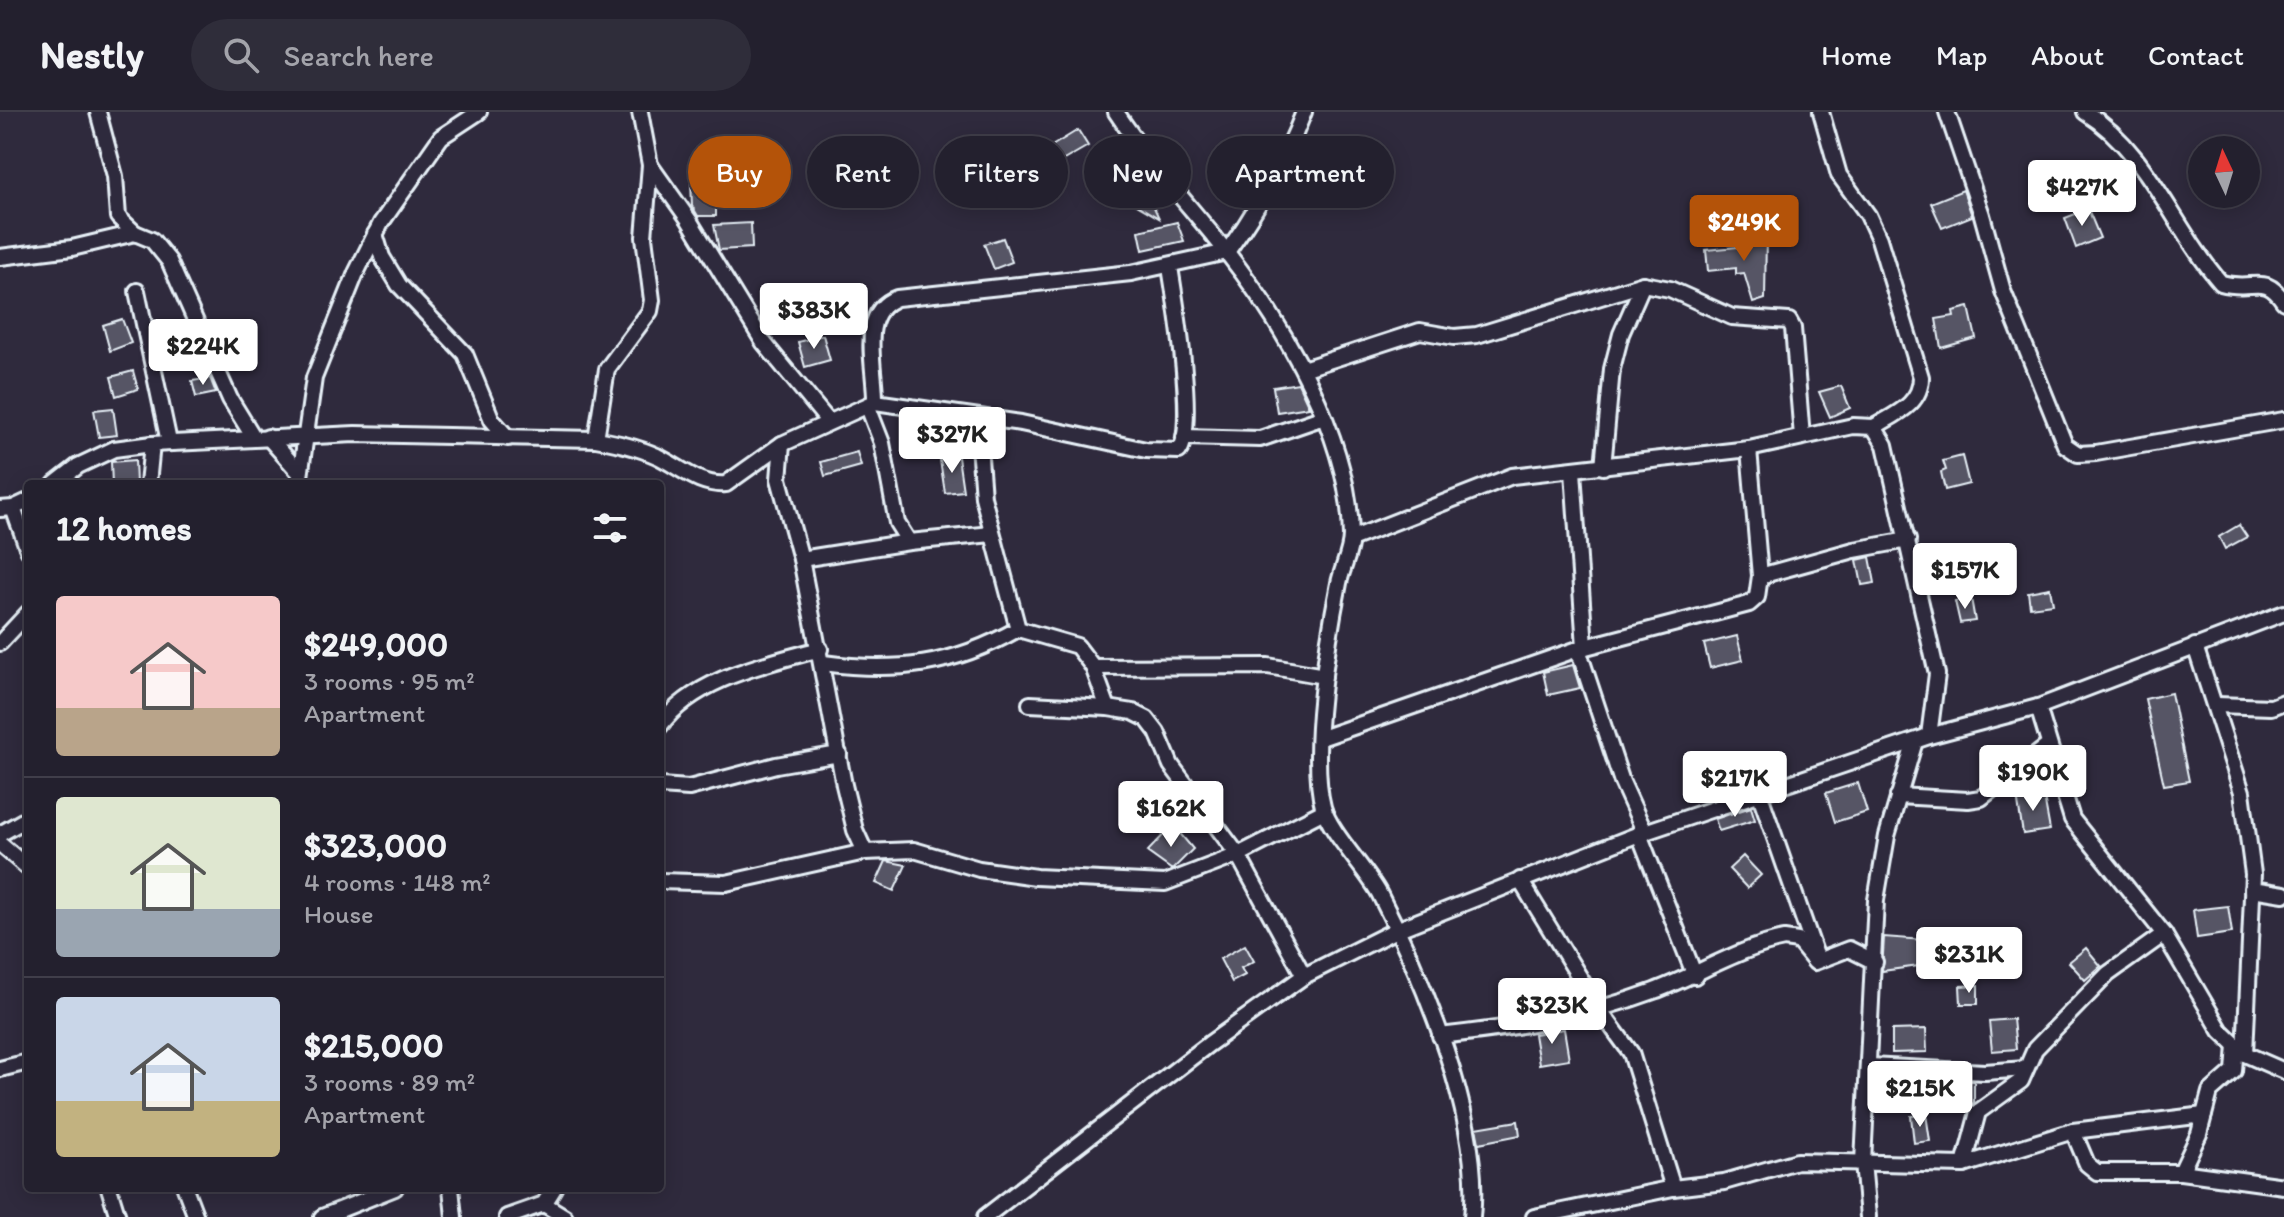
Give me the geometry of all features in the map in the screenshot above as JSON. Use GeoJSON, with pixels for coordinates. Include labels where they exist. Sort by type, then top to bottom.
{"type":"FeatureCollection","features":[{"type":"Feature","properties":{"kind":"street"},"geometry":{"type":"LineString","coordinates":[[98,112],[115,176],[118,217],[135,233],[152,240],[169,261],[230,399],[300,478]]}},
{"type":"Feature","properties":{"kind":"street"},"geometry":{"type":"LineString","coordinates":[[300,478],[308,405],[324,348],[375,234],[441,137],[479,112]]}},
{"type":"Feature","properties":{"kind":"street"},"geometry":{"type":"LineString","coordinates":[[596,439],[607,369],[650,311],[652,300],[644,237],[650,165],[641,118],[631,112]]}},
{"type":"Feature","properties":{"kind":"street"},"geometry":{"type":"LineString","coordinates":[[1116,112],[1149,161],[1227,252],[1303,369],[1324,417],[1341,469],[1351,539],[1339,581],[1324,676],[1320,790],[1324,811],[1377,891],[1440,1036],[1471,1142],[1474,1169],[1472,1217]]}},
{"type":"Feature","properties":{"kind":"street"},"geometry":{"type":"LineString","coordinates":[[909,542],[897,523],[882,443],[871,405],[871,332],[874,316],[883,303],[897,298],[1170,267],[1227,252],[1262,203],[1288,153],[1302,112]]}},
{"type":"Feature","properties":{"kind":"street"},"geometry":{"type":"LineString","coordinates":[[1351,539],[1403,521],[1487,483],[1512,476],[1749,449],[1853,426],[1874,427],[1916,400],[1921,391],[1921,377],[1879,239],[1868,215],[1839,175],[1821,112]]}},
{"type":"Feature","properties":{"kind":"street"},"geometry":{"type":"LineString","coordinates":[[1947,112],[1982,215],[2003,291],[2065,445],[2078,454],[2096,453],[2284,420]]}},
{"type":"Feature","properties":{"kind":"street"},"geometry":{"type":"LineString","coordinates":[[2085,112],[2107,126],[2130,152],[2221,283],[2242,288],[2267,284],[2274,287],[2284,302]]}},
{"type":"Feature","properties":{"kind":"street"},"geometry":{"type":"LineString","coordinates":[[650,165],[689,220],[764,343],[828,421]]}},
{"type":"Feature","properties":{"kind":"street"},"geometry":{"type":"LineString","coordinates":[[0,257],[72,248],[135,233]]}},
{"type":"Feature","properties":{"kind":"street"},"geometry":{"type":"LineString","coordinates":[[375,234],[382,257],[399,285],[465,354],[492,420],[508,438]]}},
{"type":"Feature","properties":{"kind":"street"},"geometry":{"type":"LineString","coordinates":[[60,480],[78,466],[114,449],[169,442],[306,436],[596,439],[627,444],[717,485],[736,480],[782,444],[828,421],[871,405],[1021,423],[1146,450],[1179,451],[1184,437],[1184,367],[1170,267]]}},
{"type":"Feature","properties":{"kind":"street"},"geometry":{"type":"LineString","coordinates":[[1303,369],[1420,331],[1454,337],[1477,335],[1643,284],[1670,289],[1732,317],[1789,321],[1793,328],[1802,437]]}},
{"type":"Feature","properties":{"kind":"street"},"geometry":{"type":"LineString","coordinates":[[1603,467],[1612,369],[1621,334],[1643,284]]}},
{"type":"Feature","properties":{"kind":"street"},"geometry":{"type":"LineString","coordinates":[[137,291],[169,442]]}},
{"type":"Feature","properties":{"kind":"street"},"geometry":{"type":"LineString","coordinates":[[1184,437],[1260,439],[1324,417]]}},
{"type":"Feature","properties":{"kind":"street"},"geometry":{"type":"LineString","coordinates":[[977,419],[978,461],[992,534],[1018,629]]}},
{"type":"Feature","properties":{"kind":"street"},"geometry":{"type":"LineString","coordinates":[[1868,1217],[1863,1162],[1878,885],[1898,796],[1922,738],[1937,674],[1885,445],[1874,427]]}},
{"type":"Feature","properties":{"kind":"street"},"geometry":{"type":"LineString","coordinates":[[148,480],[152,444]]}},
{"type":"Feature","properties":{"kind":"street"},"geometry":{"type":"LineString","coordinates":[[782,444],[779,479],[801,559],[855,830],[865,852]]}},
{"type":"Feature","properties":{"kind":"street"},"geometry":{"type":"LineString","coordinates":[[1321,738],[1582,648],[1749,604],[1757,597],[1760,576],[1749,449]]}},
{"type":"Feature","properties":{"kind":"street"},"geometry":{"type":"LineString","coordinates":[[1573,471],[1582,648],[1622,782],[1695,976]]}},
{"type":"Feature","properties":{"kind":"street"},"geometry":{"type":"LineString","coordinates":[[7,509],[24,542]]}},
{"type":"Feature","properties":{"kind":"street"},"geometry":{"type":"LineString","coordinates":[[801,559],[909,542],[992,534]]}},
{"type":"Feature","properties":{"kind":"street"},"geometry":{"type":"LineString","coordinates":[[1760,576],[1854,550],[1908,540]]}},
{"type":"Feature","properties":{"kind":"street"},"geometry":{"type":"LineString","coordinates":[[985,1217],[1209,1044],[1304,976],[1396,930],[1642,834],[1922,738],[2038,707],[2284,613]]}},
{"type":"Feature","properties":{"kind":"street"},"geometry":{"type":"LineString","coordinates":[[0,643],[24,617]]}},
{"type":"Feature","properties":{"kind":"street"},"geometry":{"type":"LineString","coordinates":[[664,721],[692,696],[751,668],[821,656],[895,668],[956,658],[983,649],[1018,629],[1068,641],[1093,667],[1108,708]]}},
{"type":"Feature","properties":{"kind":"street"},"geometry":{"type":"LineString","coordinates":[[2181,1172],[2210,1092],[2234,1071],[2240,1049],[2252,889],[2242,792],[2217,705],[2195,646]]}},
{"type":"Feature","properties":{"kind":"street"},"geometry":{"type":"LineString","coordinates":[[1093,667],[1268,666],[1324,676]]}},
{"type":"Feature","properties":{"kind":"street"},"geometry":{"type":"LineString","coordinates":[[2217,705],[2271,707],[2284,702]]}},
{"type":"Feature","properties":{"kind":"street"},"geometry":{"type":"LineString","coordinates":[[1030,704],[1108,708],[1133,712],[1147,719],[1157,732],[1171,765],[1238,855],[1304,976]]}},
{"type":"Feature","properties":{"kind":"street"},"geometry":{"type":"LineString","coordinates":[[2038,707],[2072,819],[2164,934],[2221,1031],[2240,1049],[2284,1071]]}},
{"type":"Feature","properties":{"kind":"street"},"geometry":{"type":"LineString","coordinates":[[1898,796],[1981,798],[2049,745]]}},
{"type":"Feature","properties":{"kind":"street"},"geometry":{"type":"LineString","coordinates":[[664,786],[689,788],[776,765],[839,754]]}},
{"type":"Feature","properties":{"kind":"street"},"geometry":{"type":"LineString","coordinates":[[1760,795],[1818,962]]}},
{"type":"Feature","properties":{"kind":"street"},"geometry":{"type":"LineString","coordinates":[[664,881],[726,883],[865,852],[914,850],[979,869],[1117,883],[1165,883],[1238,855],[1324,811]]}},
{"type":"Feature","properties":{"kind":"street"},"geometry":{"type":"LineString","coordinates":[[0,834],[24,820]]}},
{"type":"Feature","properties":{"kind":"street"},"geometry":{"type":"LineString","coordinates":[[0,844],[24,865]]}},
{"type":"Feature","properties":{"kind":"street"},"geometry":{"type":"LineString","coordinates":[[1520,880],[1599,1009],[1631,1053],[1673,1188]]}},
{"type":"Feature","properties":{"kind":"street"},"geometry":{"type":"LineString","coordinates":[[2252,889],[2284,894]]}},
{"type":"Feature","properties":{"kind":"street"},"geometry":{"type":"LineString","coordinates":[[1964,1165],[1978,1112],[2021,1081],[2040,1043],[2108,974],[2164,934]]}},
{"type":"Feature","properties":{"kind":"street"},"geometry":{"type":"LineString","coordinates":[[1440,1036],[1532,1025],[1599,1009],[1695,976],[1784,939],[1798,941],[1812,960],[1818,962],[1849,949],[1875,962]]}},
{"type":"Feature","properties":{"kind":"street"},"geometry":{"type":"LineString","coordinates":[[0,1069],[24,1063]]}},
{"type":"Feature","properties":{"kind":"street"},"geometry":{"type":"LineString","coordinates":[[1869,1066],[1985,1072],[2025,1069]]}},
{"type":"Feature","properties":{"kind":"street"},"geometry":{"type":"LineString","coordinates":[[1534,1217],[1673,1188],[1724,1182],[1797,1161],[1964,1165],[2073,1131],[2204,1115]]}},
{"type":"Feature","properties":{"kind":"street"},"geometry":{"type":"LineString","coordinates":[[2073,1131],[2093,1170],[2181,1172],[2284,1186]]}},
{"type":"Feature","properties":{"kind":"street"},"geometry":{"type":"LineString","coordinates":[[110,1192],[118,1217]]}},
{"type":"Feature","properties":{"kind":"street"},"geometry":{"type":"LineString","coordinates":[[187,1192],[196,1217]]}},
{"type":"Feature","properties":{"kind":"street"},"geometry":{"type":"LineString","coordinates":[[322,1217],[385,1192]]}},
{"type":"Feature","properties":{"kind":"street"},"geometry":{"type":"LineString","coordinates":[[451,1192],[454,1217]]}},
{"type":"Feature","properties":{"kind":"street"},"geometry":{"type":"LineString","coordinates":[[507,1217],[544,1204],[552,1192]]}},
{"type":"Feature","properties":{"kind":"street"},"geometry":{"type":"LineString","coordinates":[[544,1204],[565,1217]]}},
{"type":"Feature","properties":{"kind":"building"},"geometry":{"type":"Polygon","coordinates":[[[1078,130],[1084,140],[1084,148],[1068,158],[1068,136],[1078,130]]]}},
{"type":"Feature","properties":{"kind":"building"},"geometry":{"type":"Polygon","coordinates":[[[1963,190],[1972,216],[1942,228],[1931,203],[1963,190]]]}},
{"type":"Feature","properties":{"kind":"building"},"geometry":{"type":"Polygon","coordinates":[[[693,208],[716,208],[716,216],[698,216],[693,208]]]}},
{"type":"Feature","properties":{"kind":"building"},"geometry":{"type":"Polygon","coordinates":[[[1142,208],[1154,208],[1159,218],[1142,208]]]}},
{"type":"Feature","properties":{"kind":"building"},"geometry":{"type":"Polygon","coordinates":[[[2088,209],[2100,238],[2076,248],[2065,218],[2088,209]]]}},
{"type":"Feature","properties":{"kind":"building"},"geometry":{"type":"Polygon","coordinates":[[[1177,222],[1184,241],[1143,250],[1139,231],[1177,222]]]}},
{"type":"Feature","properties":{"kind":"building"},"geometry":{"type":"Polygon","coordinates":[[[751,223],[752,248],[719,250],[714,225],[751,223]]]}},
{"type":"Feature","properties":{"kind":"building"},"geometry":{"type":"Polygon","coordinates":[[[1766,235],[1765,299],[1753,303],[1744,273],[1736,274],[1736,268],[1708,271],[1706,250],[1737,247],[1736,237],[1766,235]]]}},
{"type":"Feature","properties":{"kind":"building"},"geometry":{"type":"Polygon","coordinates":[[[1003,238],[1012,262],[994,269],[984,244],[1003,238]]]}},
{"type":"Feature","properties":{"kind":"building"},"geometry":{"type":"Polygon","coordinates":[[[1969,307],[1976,338],[1941,348],[1936,319],[1954,316],[1953,311],[1969,307]]]}},
{"type":"Feature","properties":{"kind":"building"},"geometry":{"type":"Polygon","coordinates":[[[122,319],[131,343],[110,351],[103,325],[122,319]]]}},
{"type":"Feature","properties":{"kind":"building"},"geometry":{"type":"Polygon","coordinates":[[[823,335],[830,360],[805,367],[798,342],[823,335]]]}},
{"type":"Feature","properties":{"kind":"building"},"geometry":{"type":"Polygon","coordinates":[[[133,371],[138,389],[116,396],[111,377],[133,371]]]}},
{"type":"Feature","properties":{"kind":"building"},"geometry":{"type":"Polygon","coordinates":[[[210,378],[216,393],[196,397],[192,381],[210,378]]]}},
{"type":"Feature","properties":{"kind":"building"},"geometry":{"type":"Polygon","coordinates":[[[1298,383],[1309,407],[1277,412],[1273,387],[1298,383]]]}},
{"type":"Feature","properties":{"kind":"building"},"geometry":{"type":"Polygon","coordinates":[[[1841,386],[1850,408],[1830,417],[1819,392],[1841,386]]]}},
{"type":"Feature","properties":{"kind":"building"},"geometry":{"type":"Polygon","coordinates":[[[113,408],[117,435],[99,437],[94,410],[113,408]]]}},
{"type":"Feature","properties":{"kind":"building"},"geometry":{"type":"Polygon","coordinates":[[[857,452],[861,466],[825,476],[821,462],[857,452]]]}},
{"type":"Feature","properties":{"kind":"building"},"geometry":{"type":"Polygon","coordinates":[[[1962,456],[1969,484],[1945,490],[1941,472],[1946,470],[1943,461],[1962,456]]]}},
{"type":"Feature","properties":{"kind":"building"},"geometry":{"type":"Polygon","coordinates":[[[958,457],[963,491],[945,493],[940,460],[958,457]]]}},
{"type":"Feature","properties":{"kind":"building"},"geometry":{"type":"Polygon","coordinates":[[[135,460],[136,480],[112,480],[111,462],[135,460]]]}},
{"type":"Feature","properties":{"kind":"building"},"geometry":{"type":"Polygon","coordinates":[[[2239,525],[2247,537],[2225,549],[2219,537],[2239,525]]]}},
{"type":"Feature","properties":{"kind":"building"},"geometry":{"type":"Polygon","coordinates":[[[1870,557],[1875,583],[1862,585],[1857,560],[1870,557]]]}},
{"type":"Feature","properties":{"kind":"building"},"geometry":{"type":"Polygon","coordinates":[[[2050,588],[2053,604],[2030,607],[2028,592],[2050,588]]]}},
{"type":"Feature","properties":{"kind":"building"},"geometry":{"type":"Polygon","coordinates":[[[1971,598],[1975,621],[1960,623],[1955,601],[1971,598]]]}},
{"type":"Feature","properties":{"kind":"building"},"geometry":{"type":"Polygon","coordinates":[[[1737,636],[1743,660],[1710,668],[1704,644],[1737,636]]]}},
{"type":"Feature","properties":{"kind":"building"},"geometry":{"type":"Polygon","coordinates":[[[1573,665],[1580,688],[1548,695],[1543,672],[1573,665]]]}},
{"type":"Feature","properties":{"kind":"building"},"geometry":{"type":"Polygon","coordinates":[[[2171,693],[2189,781],[2164,785],[2145,699],[2171,693]]]}},
{"type":"Feature","properties":{"kind":"building"},"geometry":{"type":"Polygon","coordinates":[[[1858,783],[1867,812],[1835,822],[1826,793],[1858,783]]]}},
{"type":"Feature","properties":{"kind":"building"},"geometry":{"type":"Polygon","coordinates":[[[2043,792],[2050,830],[2023,834],[2017,796],[2043,792]]]}},
{"type":"Feature","properties":{"kind":"building"},"geometry":{"type":"Polygon","coordinates":[[[1751,807],[1755,820],[1719,831],[1715,819],[1751,807]]]}},
{"type":"Feature","properties":{"kind":"building"},"geometry":{"type":"Polygon","coordinates":[[[1173,825],[1193,849],[1172,870],[1147,852],[1173,825]]]}},
{"type":"Feature","properties":{"kind":"building"},"geometry":{"type":"Polygon","coordinates":[[[1743,856],[1761,875],[1747,888],[1729,869],[1743,856]]]}},
{"type":"Feature","properties":{"kind":"building"},"geometry":{"type":"Polygon","coordinates":[[[886,861],[906,865],[894,891],[876,883],[886,861]]]}},
{"type":"Feature","properties":{"kind":"building"},"geometry":{"type":"Polygon","coordinates":[[[2228,906],[2232,933],[2197,938],[2193,910],[2228,906]]]}},
{"type":"Feature","properties":{"kind":"building"},"geometry":{"type":"Polygon","coordinates":[[[1974,933],[1978,958],[1882,971],[1884,937],[1924,940],[1974,933]]]}},
{"type":"Feature","properties":{"kind":"building"},"geometry":{"type":"Polygon","coordinates":[[[1245,945],[1254,961],[1241,968],[1245,975],[1232,982],[1220,959],[1245,945]]]}},
{"type":"Feature","properties":{"kind":"building"},"geometry":{"type":"Polygon","coordinates":[[[2086,948],[2101,966],[2085,980],[2069,962],[2086,948]]]}},
{"type":"Feature","properties":{"kind":"building"},"geometry":{"type":"Polygon","coordinates":[[[1978,985],[1978,1004],[1961,1004],[1960,986],[1978,985]]]}},
{"type":"Feature","properties":{"kind":"building"},"geometry":{"type":"Polygon","coordinates":[[[2013,1019],[2016,1049],[1992,1051],[1989,1021],[2013,1019]]]}},
{"type":"Feature","properties":{"kind":"building"},"geometry":{"type":"Polygon","coordinates":[[[1564,1029],[1569,1059],[1539,1064],[1534,1034],[1564,1029]]]}},
{"type":"Feature","properties":{"kind":"building"},"geometry":{"type":"Polygon","coordinates":[[[1926,1029],[1927,1052],[1892,1053],[1892,1030],[1926,1029]]]}},
{"type":"Feature","properties":{"kind":"building"},"geometry":{"type":"Polygon","coordinates":[[[1942,1080],[1974,1081],[1974,1102],[1969,1108],[1942,1108],[1942,1080]]]}},
{"type":"Feature","properties":{"kind":"building"},"geometry":{"type":"Polygon","coordinates":[[[1926,1114],[1930,1141],[1914,1143],[1911,1116],[1926,1114]]]}},
{"type":"Feature","properties":{"kind":"building"},"geometry":{"type":"Polygon","coordinates":[[[1518,1121],[1520,1135],[1479,1143],[1476,1128],[1518,1121]]]}}]}
